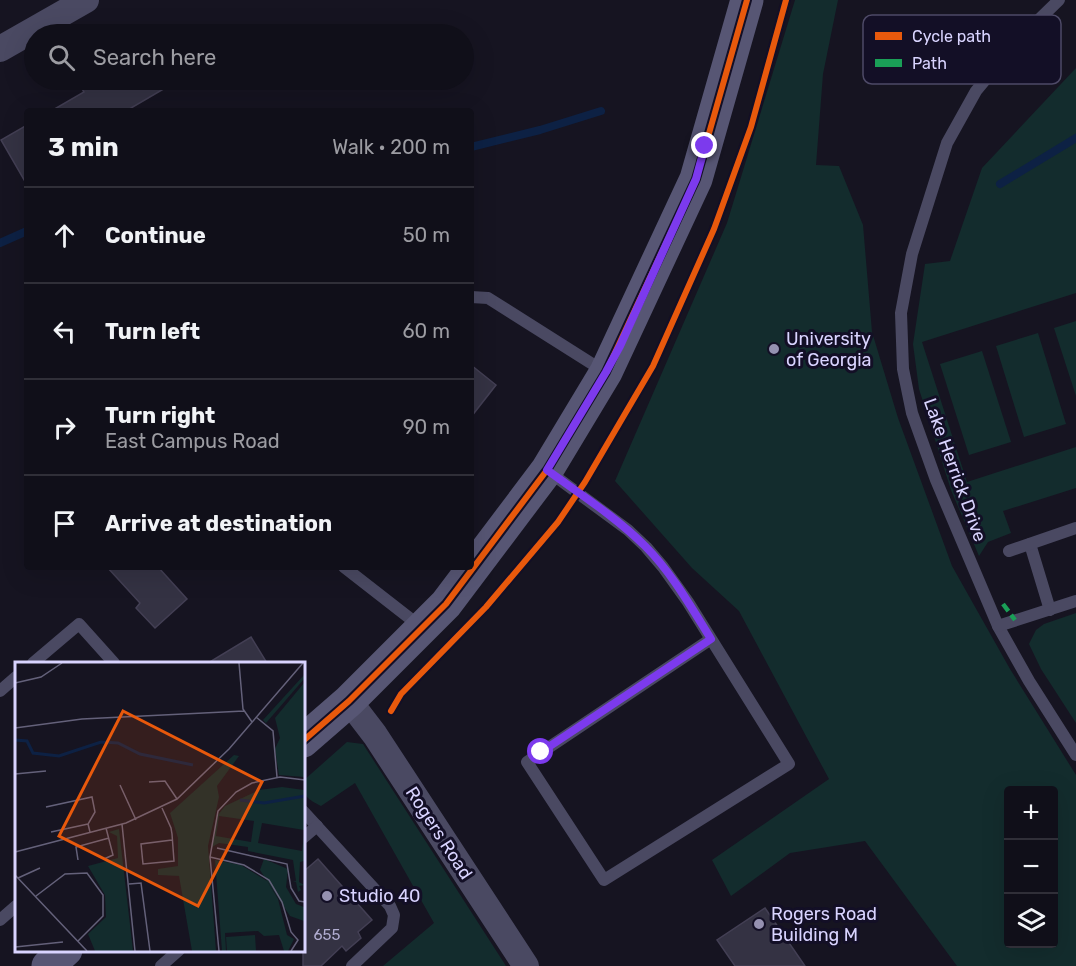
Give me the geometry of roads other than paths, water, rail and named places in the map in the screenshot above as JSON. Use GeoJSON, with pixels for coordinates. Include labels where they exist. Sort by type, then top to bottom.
{"type":"FeatureCollection","features":[{"type":"Feature","properties":{"kind":"main road"},"geometry":{"type":"LineString","coordinates":[[474,567],[547,470],[606,372],[696,179],[747,0]]}},
{"type":"Feature","properties":{"kind":"main road"},"geometry":{"type":"LineString","coordinates":[[304,740],[349,701],[423,628],[446,604],[472,570]]}},
{"type":"Feature","properties":{"kind":"main road"},"geometry":{"type":"LineString","coordinates":[[48,966],[65,951]]}},
{"type":"Feature","properties":{"kind":"street"},"geometry":{"type":"LineString","coordinates":[[44,24],[86,0]]}},
{"type":"Feature","properties":{"kind":"street"},"geometry":{"type":"LineString","coordinates":[[0,49],[24,35]]}},
{"type":"Feature","properties":{"kind":"street","name":"Rogers Road"},"geometry":{"type":"LineString","coordinates":[[349,701],[375,735],[526,966]]}},
{"type":"Feature","properties":{"kind":"lane","name":"Lake Herrick Drive"},"geometry":{"type":"LineString","coordinates":[[1044,15],[1059,0]]}},
{"type":"Feature","properties":{"kind":"lane","name":"Lake Herrick Drive"},"geometry":{"type":"LineString","coordinates":[[982,84],[947,143],[912,254],[901,313],[903,369],[912,413],[936,480],[998,626],[1029,681],[1076,754]]}},
{"type":"Feature","properties":{"kind":"lane"},"geometry":{"type":"LineString","coordinates":[[474,297],[488,298],[606,372]]}},
{"type":"Feature","properties":{"kind":"lane"},"geometry":{"type":"LineString","coordinates":[[547,470],[628,530],[646,547],[688,602],[789,764],[604,880],[527,762],[711,639]]}},
{"type":"Feature","properties":{"kind":"lane"},"geometry":{"type":"LineString","coordinates":[[1009,551],[1076,528]]}},
{"type":"Feature","properties":{"kind":"lane"},"geometry":{"type":"LineString","coordinates":[[1030,544],[1050,610]]}},
{"type":"Feature","properties":{"kind":"lane"},"geometry":{"type":"LineString","coordinates":[[348,570],[423,628]]}},
{"type":"Feature","properties":{"kind":"lane"},"geometry":{"type":"LineString","coordinates":[[998,626],[1076,601]]}},
{"type":"Feature","properties":{"kind":"lane"},"geometry":{"type":"LineString","coordinates":[[34,662],[79,624],[113,662]]}},
{"type":"Feature","properties":{"kind":"lane"},"geometry":{"type":"LineString","coordinates":[[0,691],[15,678]]}},
{"type":"Feature","properties":{"kind":"lane"},"geometry":{"type":"LineString","coordinates":[[304,812],[390,906],[394,915],[392,928],[352,966]]}},
{"type":"Feature","properties":{"kind":"lane"},"geometry":{"type":"LineString","coordinates":[[304,837],[317,826]]}},
{"type":"Feature","properties":{"kind":"lane"},"geometry":{"type":"LineString","coordinates":[[0,920],[15,907]]}},
{"type":"Feature","properties":{"kind":"lane"},"geometry":{"type":"LineString","coordinates":[[161,966],[178,951]]}},
{"type":"Feature","properties":{"kind":"waterway"},"geometry":{"type":"LineString","coordinates":[[474,146],[540,130],[601,111]]}},
{"type":"Feature","properties":{"kind":"waterway"},"geometry":{"type":"LineString","coordinates":[[1000,184],[1076,138]]}},
{"type":"Feature","properties":{"kind":"waterway"},"geometry":{"type":"LineString","coordinates":[[0,243],[24,232]]}},
{"type":"Feature","properties":{"kind":"place","name":"University of Georgia"},"geometry":{"type":"Point","coordinates":[774,349]}},
{"type":"Feature","properties":{"kind":"place","name":"Studio 40"},"geometry":{"type":"Point","coordinates":[327,896]}},
{"type":"Feature","properties":{"kind":"place","name":"Rogers Road Building M"},"geometry":{"type":"Point","coordinates":[759,924]}}]}
